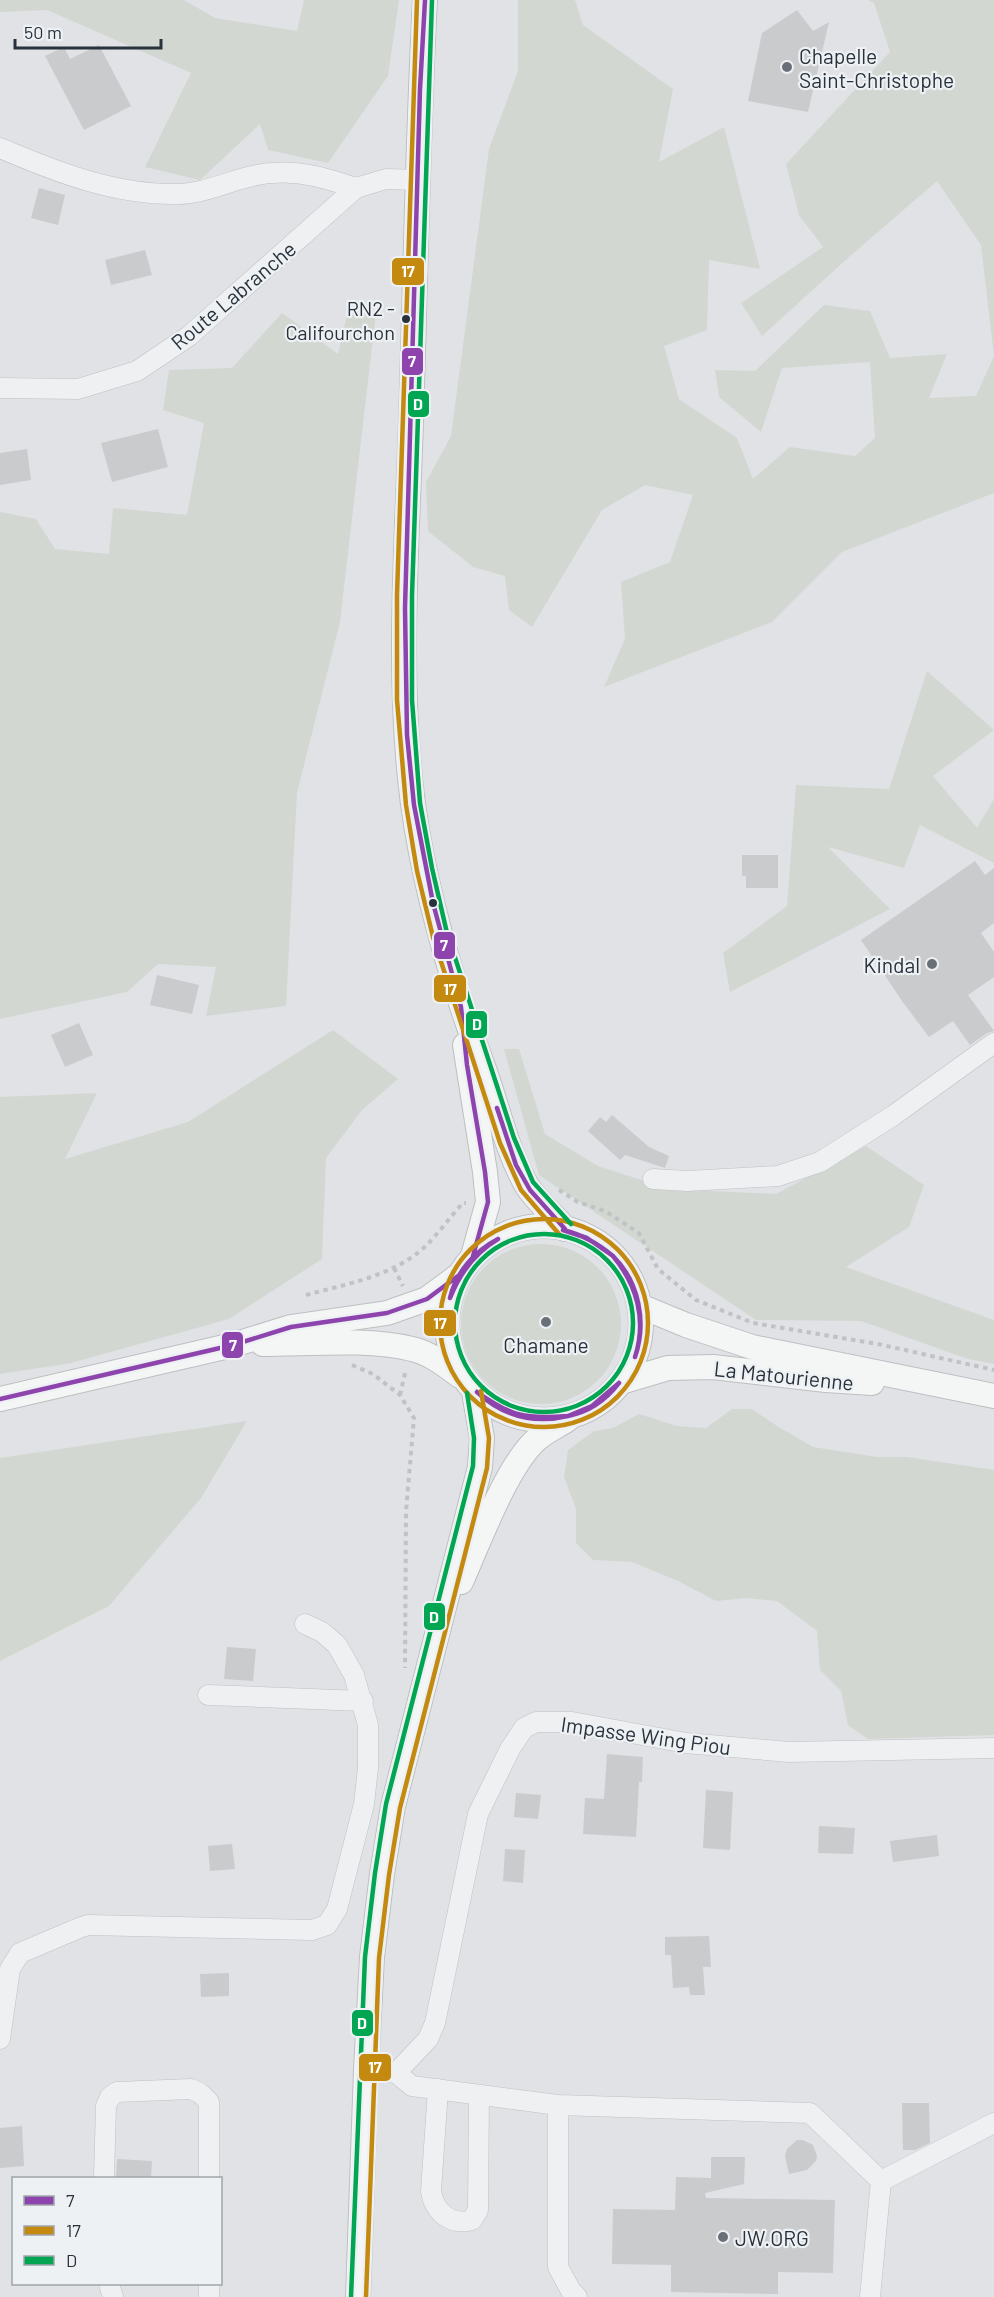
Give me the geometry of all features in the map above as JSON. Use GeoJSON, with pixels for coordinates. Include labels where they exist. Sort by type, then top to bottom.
{"type":"FeatureCollection","features":[{"type":"Feature","properties":{"kind":"main road"},"geometry":{"type":"LineString","coordinates":[[425,0],[405,608],[407,735],[414,805],[422,852],[461,1007],[483,1064],[516,1165],[530,1190],[565,1229]]}},
{"type":"Feature","properties":{"kind":"main road"},"geometry":{"type":"LineString","coordinates":[[461,1007],[467,1065],[488,1202],[473,1256]]}},
{"type":"Feature","properties":{"kind":"main road"},"geometry":{"type":"LineString","coordinates":[[0,1399],[233,1345],[291,1327],[412,1306],[428,1299],[458,1276],[473,1256],[500,1237],[532,1227],[565,1229],[591,1239],[614,1256],[631,1279],[640,1306],[641,1332],[634,1359],[621,1382],[600,1402],[574,1415],[536,1440],[516,1466],[490,1517],[437,1636]]}},
{"type":"Feature","properties":{"kind":"main road"},"geometry":{"type":"LineString","coordinates":[[358,2297],[372,1957],[382,1874],[393,1806],[480,1467],[482,1438],[469,1384],[451,1354],[446,1327],[449,1301],[458,1276]]}},
{"type":"Feature","properties":{"kind":"main road","name":"La Matourienne"},"geometry":{"type":"LineString","coordinates":[[640,1306],[686,1325],[752,1347],[994,1396]]}},
{"type":"Feature","properties":{"kind":"main road"},"geometry":{"type":"LineString","coordinates":[[233,1345],[351,1342],[413,1349],[436,1359],[496,1408],[521,1417],[548,1420],[574,1415]]}},
{"type":"Feature","properties":{"kind":"main road","name":"La Matourienne"},"geometry":{"type":"LineString","coordinates":[[621,1382],[668,1368],[713,1366],[826,1380],[949,1388]]}},
{"type":"Feature","properties":{"kind":"street"},"geometry":{"type":"LineString","coordinates":[[0,148],[50,170],[136,193],[180,194],[270,172],[311,173],[357,188]]}},
{"type":"Feature","properties":{"kind":"street","name":"Route Labranche"},"geometry":{"type":"LineString","coordinates":[[0,388],[78,389],[137,371],[189,336],[357,188],[387,179],[418,180]]}},
{"type":"Feature","properties":{"kind":"street"},"geometry":{"type":"LineString","coordinates":[[653,1179],[687,1181],[778,1176],[820,1162],[894,1114],[994,1043]]}},
{"type":"Feature","properties":{"kind":"street"},"geometry":{"type":"LineString","coordinates":[[0,2039],[10,1969],[20,1953],[79,1928],[88,1926],[312,1930],[327,1925],[338,1909],[364,1804],[368,1768],[368,1725],[354,1675],[337,1645],[322,1632],[305,1624]]}},
{"type":"Feature","properties":{"kind":"street"},"geometry":{"type":"LineString","coordinates":[[208,1695],[363,1701]]}},
{"type":"Feature","properties":{"kind":"street","name":"Impasse Wing Piou"},"geometry":{"type":"LineString","coordinates":[[396,2073],[428,2039],[435,2023],[478,1814],[510,1749],[524,1728],[536,1722],[572,1722],[686,1743],[789,1752],[994,1748]]}},
{"type":"Feature","properties":{"kind":"street"},"geometry":{"type":"LineString","coordinates":[[364,1804],[393,1806]]}},
{"type":"Feature","properties":{"kind":"street"},"geometry":{"type":"LineString","coordinates":[[366,2070],[396,2073],[412,2086],[558,2104],[810,2113],[881,2181]]}},
{"type":"Feature","properties":{"kind":"street"},"geometry":{"type":"LineString","coordinates":[[104,2177],[106,2106],[110,2097],[117,2092],[191,2089],[200,2093],[208,2102],[209,2177]]}},
{"type":"Feature","properties":{"kind":"street"},"geometry":{"type":"LineString","coordinates":[[438,2089],[431,2191],[433,2202],[449,2219],[462,2222],[472,2220],[478,2210],[479,2095]]}},
{"type":"Feature","properties":{"kind":"street"},"geometry":{"type":"LineString","coordinates":[[558,2104],[558,2267],[571,2291],[577,2297]]}},
{"type":"Feature","properties":{"kind":"street"},"geometry":{"type":"LineString","coordinates":[[881,2181],[994,2123]]}},
{"type":"Feature","properties":{"kind":"street"},"geometry":{"type":"LineString","coordinates":[[870,2297],[881,2181]]}},
{"type":"Feature","properties":{"kind":"path"},"geometry":{"type":"LineString","coordinates":[[552,1185],[578,1202],[605,1211],[639,1233],[658,1269],[696,1300],[753,1323],[878,1344],[994,1370]]}},
{"type":"Feature","properties":{"kind":"path"},"geometry":{"type":"LineString","coordinates":[[306,1294],[355,1282],[394,1268],[417,1254],[463,1203],[472,1202]]}},
{"type":"Feature","properties":{"kind":"path"},"geometry":{"type":"LineString","coordinates":[[394,1268],[404,1287]]}},
{"type":"Feature","properties":{"kind":"path"},"geometry":{"type":"LineString","coordinates":[[346,1363],[373,1374],[400,1395],[414,1418],[406,1511],[404,1677]]}},
{"type":"Feature","properties":{"kind":"path"},"geometry":{"type":"LineString","coordinates":[[400,1395],[406,1365]]}},
{"type":"Feature","properties":{"kind":"shaded area"},"geometry":{"type":"Polygon","coordinates":[[[0,0],[184,0],[215,18],[297,31],[304,0],[399,0],[388,76],[328,163],[268,150],[260,124],[200,180],[145,167],[191,73],[47,10],[0,12],[0,0]]]}},
{"type":"Feature","properties":{"kind":"shaded area"},"geometry":{"type":"Polygon","coordinates":[[[518,0],[575,0],[583,25],[673,89],[659,162],[724,127],[760,269],[709,260],[707,330],[664,346],[679,399],[737,438],[753,479],[790,447],[855,456],[875,438],[870,362],[782,368],[761,432],[719,397],[715,370],[755,371],[824,305],[870,311],[890,358],[947,354],[929,398],[976,396],[994,356],[994,493],[842,552],[772,622],[604,687],[625,639],[621,582],[670,562],[693,495],[645,485],[602,510],[532,627],[509,610],[505,576],[473,567],[428,531],[426,482],[451,436],[489,149],[518,71],[518,0]]]}},
{"type":"Feature","properties":{"kind":"shaded area"},"geometry":{"type":"Polygon","coordinates":[[[868,0],[994,0],[994,356],[981,245],[937,181],[762,336],[741,303],[823,247],[799,215],[786,164],[890,52],[874,3],[868,0]]]}},
{"type":"Feature","properties":{"kind":"shaded area"},"geometry":{"type":"Polygon","coordinates":[[[349,307],[376,312],[340,622],[297,793],[286,1006],[206,1016],[216,967],[158,964],[127,992],[0,1019],[0,512],[36,519],[55,549],[109,554],[113,508],[187,515],[204,423],[163,410],[169,370],[232,368],[282,313],[338,354],[349,307]]]}},
{"type":"Feature","properties":{"kind":"shaded area"},"geometry":{"type":"Polygon","coordinates":[[[927,671],[994,730],[933,776],[977,828],[994,799],[994,863],[920,825],[904,868],[828,847],[890,909],[730,992],[723,953],[787,906],[796,785],[889,789],[927,671]]]}},
{"type":"Feature","properties":{"kind":"shaded area"},"geometry":{"type":"Polygon","coordinates":[[[333,1030],[398,1079],[362,1110],[326,1158],[322,1259],[229,1319],[71,1363],[0,1374],[0,1097],[97,1093],[65,1159],[188,1122],[333,1030]]]}},
{"type":"Feature","properties":{"kind":"shaded area"},"geometry":{"type":"Polygon","coordinates":[[[504,1049],[519,1049],[545,1134],[598,1166],[669,1189],[776,1194],[866,1146],[924,1185],[909,1227],[846,1267],[994,1320],[994,1364],[968,1359],[861,1321],[756,1320],[539,1175],[504,1049]]]}},
{"type":"Feature","properties":{"kind":"shaded area"},"geometry":{"type":"Polygon","coordinates":[[[541,1244],[572,1250],[597,1268],[615,1293],[621,1324],[615,1355],[597,1380],[572,1398],[541,1404],[510,1398],[485,1380],[467,1355],[461,1324],[467,1293],[485,1268],[510,1250],[541,1244]]]}},
{"type":"Feature","properties":{"kind":"shaded area"},"geometry":{"type":"Polygon","coordinates":[[[732,1409],[752,1409],[813,1447],[877,1457],[907,1457],[994,1470],[994,1735],[868,1739],[848,1725],[841,1691],[820,1670],[817,1631],[777,1601],[747,1598],[716,1601],[678,1581],[632,1562],[593,1560],[576,1543],[576,1509],[564,1477],[568,1450],[594,1431],[613,1428],[639,1414],[677,1426],[706,1428],[732,1409]]]}},
{"type":"Feature","properties":{"kind":"shaded area"},"geometry":{"type":"Polygon","coordinates":[[[247,1421],[201,1498],[109,1606],[0,1661],[0,1458],[247,1421]]]}},
{"type":"Feature","properties":{"kind":"building","name":"Chapelle Saint-Christophe"},"geometry":{"type":"Polygon","coordinates":[[[797,10],[813,31],[829,22],[808,112],[748,101],[762,33],[797,10]]]}},
{"type":"Feature","properties":{"kind":"building"},"geometry":{"type":"Polygon","coordinates":[[[99,45],[131,106],[84,130],[45,56],[64,47],[70,59],[99,45]]]}},
{"type":"Feature","properties":{"kind":"building"},"geometry":{"type":"Polygon","coordinates":[[[39,188],[65,195],[58,225],[31,218],[39,188]]]}},
{"type":"Feature","properties":{"kind":"building"},"geometry":{"type":"Polygon","coordinates":[[[145,250],[152,275],[111,285],[105,260],[145,250]]]}},
{"type":"Feature","properties":{"kind":"building"},"geometry":{"type":"Polygon","coordinates":[[[158,429],[168,467],[112,482],[101,443],[158,429]]]}},
{"type":"Feature","properties":{"kind":"building"},"geometry":{"type":"Polygon","coordinates":[[[27,449],[31,480],[0,485],[0,453],[27,449]]]}},
{"type":"Feature","properties":{"kind":"building"},"geometry":{"type":"Polygon","coordinates":[[[742,855],[778,855],[778,888],[746,888],[746,876],[742,876],[742,855]]]}},
{"type":"Feature","properties":{"kind":"building"},"geometry":{"type":"Polygon","coordinates":[[[975,861],[985,875],[994,868],[994,923],[981,933],[994,952],[994,977],[968,995],[994,1031],[970,1045],[953,1021],[929,1037],[861,940],[975,861]]]}},
{"type":"Feature","properties":{"kind":"building"},"geometry":{"type":"Polygon","coordinates":[[[157,975],[199,985],[192,1014],[150,1005],[157,975]]]}},
{"type":"Feature","properties":{"kind":"building"},"geometry":{"type":"Polygon","coordinates":[[[79,1023],[93,1055],[65,1067],[51,1035],[79,1023]]]}},
{"type":"Feature","properties":{"kind":"building"},"geometry":{"type":"Polygon","coordinates":[[[612,1115],[649,1147],[669,1156],[665,1168],[625,1155],[620,1160],[588,1131],[600,1117],[606,1122],[612,1115]]]}},
{"type":"Feature","properties":{"kind":"building"},"geometry":{"type":"Polygon","coordinates":[[[227,1647],[256,1649],[253,1681],[224,1679],[227,1647]]]}},
{"type":"Feature","properties":{"kind":"building"},"geometry":{"type":"Polygon","coordinates":[[[607,1754],[643,1757],[642,1782],[639,1782],[636,1837],[583,1834],[585,1798],[604,1799],[607,1754]]]}},
{"type":"Feature","properties":{"kind":"building"},"geometry":{"type":"Polygon","coordinates":[[[706,1790],[733,1792],[730,1850],[703,1848],[706,1790]]]}},
{"type":"Feature","properties":{"kind":"building"},"geometry":{"type":"Polygon","coordinates":[[[516,1793],[541,1795],[538,1819],[514,1817],[516,1793]]]}},
{"type":"Feature","properties":{"kind":"building"},"geometry":{"type":"Polygon","coordinates":[[[819,1826],[855,1828],[853,1854],[818,1853],[819,1826]]]}},
{"type":"Feature","properties":{"kind":"building"},"geometry":{"type":"Polygon","coordinates":[[[937,1835],[939,1856],[893,1862],[890,1841],[937,1835]]]}},
{"type":"Feature","properties":{"kind":"building"},"geometry":{"type":"Polygon","coordinates":[[[232,1844],[235,1869],[210,1871],[208,1846],[232,1844]]]}},
{"type":"Feature","properties":{"kind":"building"},"geometry":{"type":"Polygon","coordinates":[[[505,1849],[525,1850],[523,1883],[503,1881],[505,1849]]]}},
{"type":"Feature","properties":{"kind":"building"},"geometry":{"type":"Polygon","coordinates":[[[709,1936],[711,1967],[703,1967],[705,1995],[690,1995],[689,1987],[673,1988],[671,1955],[665,1955],[665,1937],[709,1936]]]}},
{"type":"Feature","properties":{"kind":"building"},"geometry":{"type":"Polygon","coordinates":[[[229,1973],[229,1996],[201,1997],[200,1974],[229,1973]]]}},
{"type":"Feature","properties":{"kind":"building"},"geometry":{"type":"Polygon","coordinates":[[[902,2103],[929,2103],[930,2143],[915,2150],[903,2150],[902,2103]]]}},
{"type":"Feature","properties":{"kind":"building"},"geometry":{"type":"Polygon","coordinates":[[[22,2126],[24,2166],[0,2168],[0,2128],[22,2126]]]}},
{"type":"Feature","properties":{"kind":"building"},"geometry":{"type":"Polygon","coordinates":[[[797,2140],[813,2145],[817,2156],[816,2161],[807,2170],[789,2174],[785,2156],[787,2149],[797,2140]]]}},
{"type":"Feature","properties":{"kind":"building","name":"JW.ORG"},"geometry":{"type":"Polygon","coordinates":[[[711,2157],[745,2157],[744,2184],[705,2193],[706,2198],[835,2200],[833,2273],[778,2272],[778,2294],[671,2292],[671,2265],[612,2264],[613,2209],[675,2210],[676,2177],[711,2178],[711,2157]]]}},
{"type":"Feature","properties":{"kind":"building"},"geometry":{"type":"Polygon","coordinates":[[[117,2159],[152,2161],[151,2177],[116,2177],[117,2159]]]}},
{"type":"Feature","properties":{"kind":"transit line","name":"17"},"geometry":{"type":"LineString","coordinates":[[417,0],[397,595],[397,700],[406,805],[417,871],[433,937],[500,1143],[521,1190],[559,1234]]}},
{"type":"Feature","properties":{"kind":"transit line","name":"7"},"geometry":{"type":"LineString","coordinates":[[425,0],[420,89],[405,608],[407,735],[414,805],[433,903],[461,1007],[467,1065],[485,1172],[488,1202],[473,1256]]}},
{"type":"Feature","properties":{"kind":"transit line","name":"D"},"geometry":{"type":"LineString","coordinates":[[432,0],[412,596],[412,700],[420,803],[447,933],[514,1138],[533,1182],[571,1224]]}},
{"type":"Feature","properties":{"kind":"transit line","name":"7"},"geometry":{"type":"LineString","coordinates":[[497,1108],[516,1165],[530,1190],[565,1229]]}},
{"type":"Feature","properties":{"kind":"transit line","name":"17"},"geometry":{"type":"LineString","coordinates":[[544,1219],[564,1221],[584,1227],[618,1249],[640,1283],[646,1303],[648,1323],[646,1343],[640,1363],[618,1397],[584,1419],[564,1425],[544,1427],[524,1425],[504,1419],[470,1397],[448,1363],[442,1343],[440,1323],[442,1303],[448,1283],[470,1249],[504,1227],[524,1221],[544,1219]]}},
{"type":"Feature","properties":{"kind":"transit line","name":"7"},"geometry":{"type":"LineString","coordinates":[[563,1230],[587,1238],[613,1256]]}},
{"type":"Feature","properties":{"kind":"transit line","name":"7"},"geometry":{"type":"LineString","coordinates":[[563,1230],[589,1240],[613,1256]]}},
{"type":"Feature","properties":{"kind":"transit line","name":"D"},"geometry":{"type":"LineString","coordinates":[[544,1234],[578,1241],[607,1260],[626,1289],[633,1323],[626,1357],[607,1386],[578,1405],[544,1412],[510,1405],[481,1386],[462,1357],[455,1323],[462,1289],[481,1260],[510,1241],[544,1234]]}},
{"type":"Feature","properties":{"kind":"transit line","name":"7"},"geometry":{"type":"LineString","coordinates":[[450,1298],[457,1280],[468,1263],[498,1239]]}},
{"type":"Feature","properties":{"kind":"transit line","name":"7"},"geometry":{"type":"LineString","coordinates":[[450,1298],[469,1264],[498,1239]]}},
{"type":"Feature","properties":{"kind":"transit line","name":"7"},"geometry":{"type":"LineString","coordinates":[[613,1256],[629,1278],[638,1303],[640,1330],[635,1357]]}},
{"type":"Feature","properties":{"kind":"transit line","name":"7"},"geometry":{"type":"LineString","coordinates":[[613,1256],[628,1279],[638,1304],[640,1330],[635,1357]]}},
{"type":"Feature","properties":{"kind":"transit line","name":"7"},"geometry":{"type":"LineString","coordinates":[[0,1399],[233,1345],[291,1327],[387,1313],[427,1299],[458,1276]]}},
{"type":"Feature","properties":{"kind":"transit line","name":"7"},"geometry":{"type":"LineString","coordinates":[[568,1416],[592,1406],[619,1383]]}},
{"type":"Feature","properties":{"kind":"transit line","name":"7"},"geometry":{"type":"LineString","coordinates":[[568,1416],[583,1412],[596,1404],[619,1383]]}},
{"type":"Feature","properties":{"kind":"transit line","name":"17"},"geometry":{"type":"LineString","coordinates":[[366,2297],[379,1958],[389,1875],[400,1808],[487,1468],[489,1438],[481,1391]]}},
{"type":"Feature","properties":{"kind":"transit line","name":"7"},"geometry":{"type":"LineString","coordinates":[[477,1392],[500,1407],[520,1414],[541,1417],[568,1416]]}},
{"type":"Feature","properties":{"kind":"transit line","name":"7"},"geometry":{"type":"LineString","coordinates":[[477,1392],[497,1407],[520,1416],[543,1419],[568,1416]]}},
{"type":"Feature","properties":{"kind":"transit line","name":"D"},"geometry":{"type":"LineString","coordinates":[[351,2297],[365,1957],[375,1873],[386,1804],[473,1466],[474,1438],[467,1393]]}},
{"type":"Feature","properties":{"kind":"place","name":"Chapelle Saint-Christophe"},"geometry":{"type":"Point","coordinates":[787,67]}},
{"type":"Feature","properties":{"kind":"place","name":"RN2 - Califourchon"},"geometry":{"type":"Point","coordinates":[406,319]}},
{"type":"Feature","properties":{"kind":"place","name":"Kindal"},"geometry":{"type":"Point","coordinates":[932,964]}},
{"type":"Feature","properties":{"kind":"place","name":"Chamane"},"geometry":{"type":"Point","coordinates":[546,1322]}},
{"type":"Feature","properties":{"kind":"place","name":"JW.ORG"},"geometry":{"type":"Point","coordinates":[723,2237]}}]}
